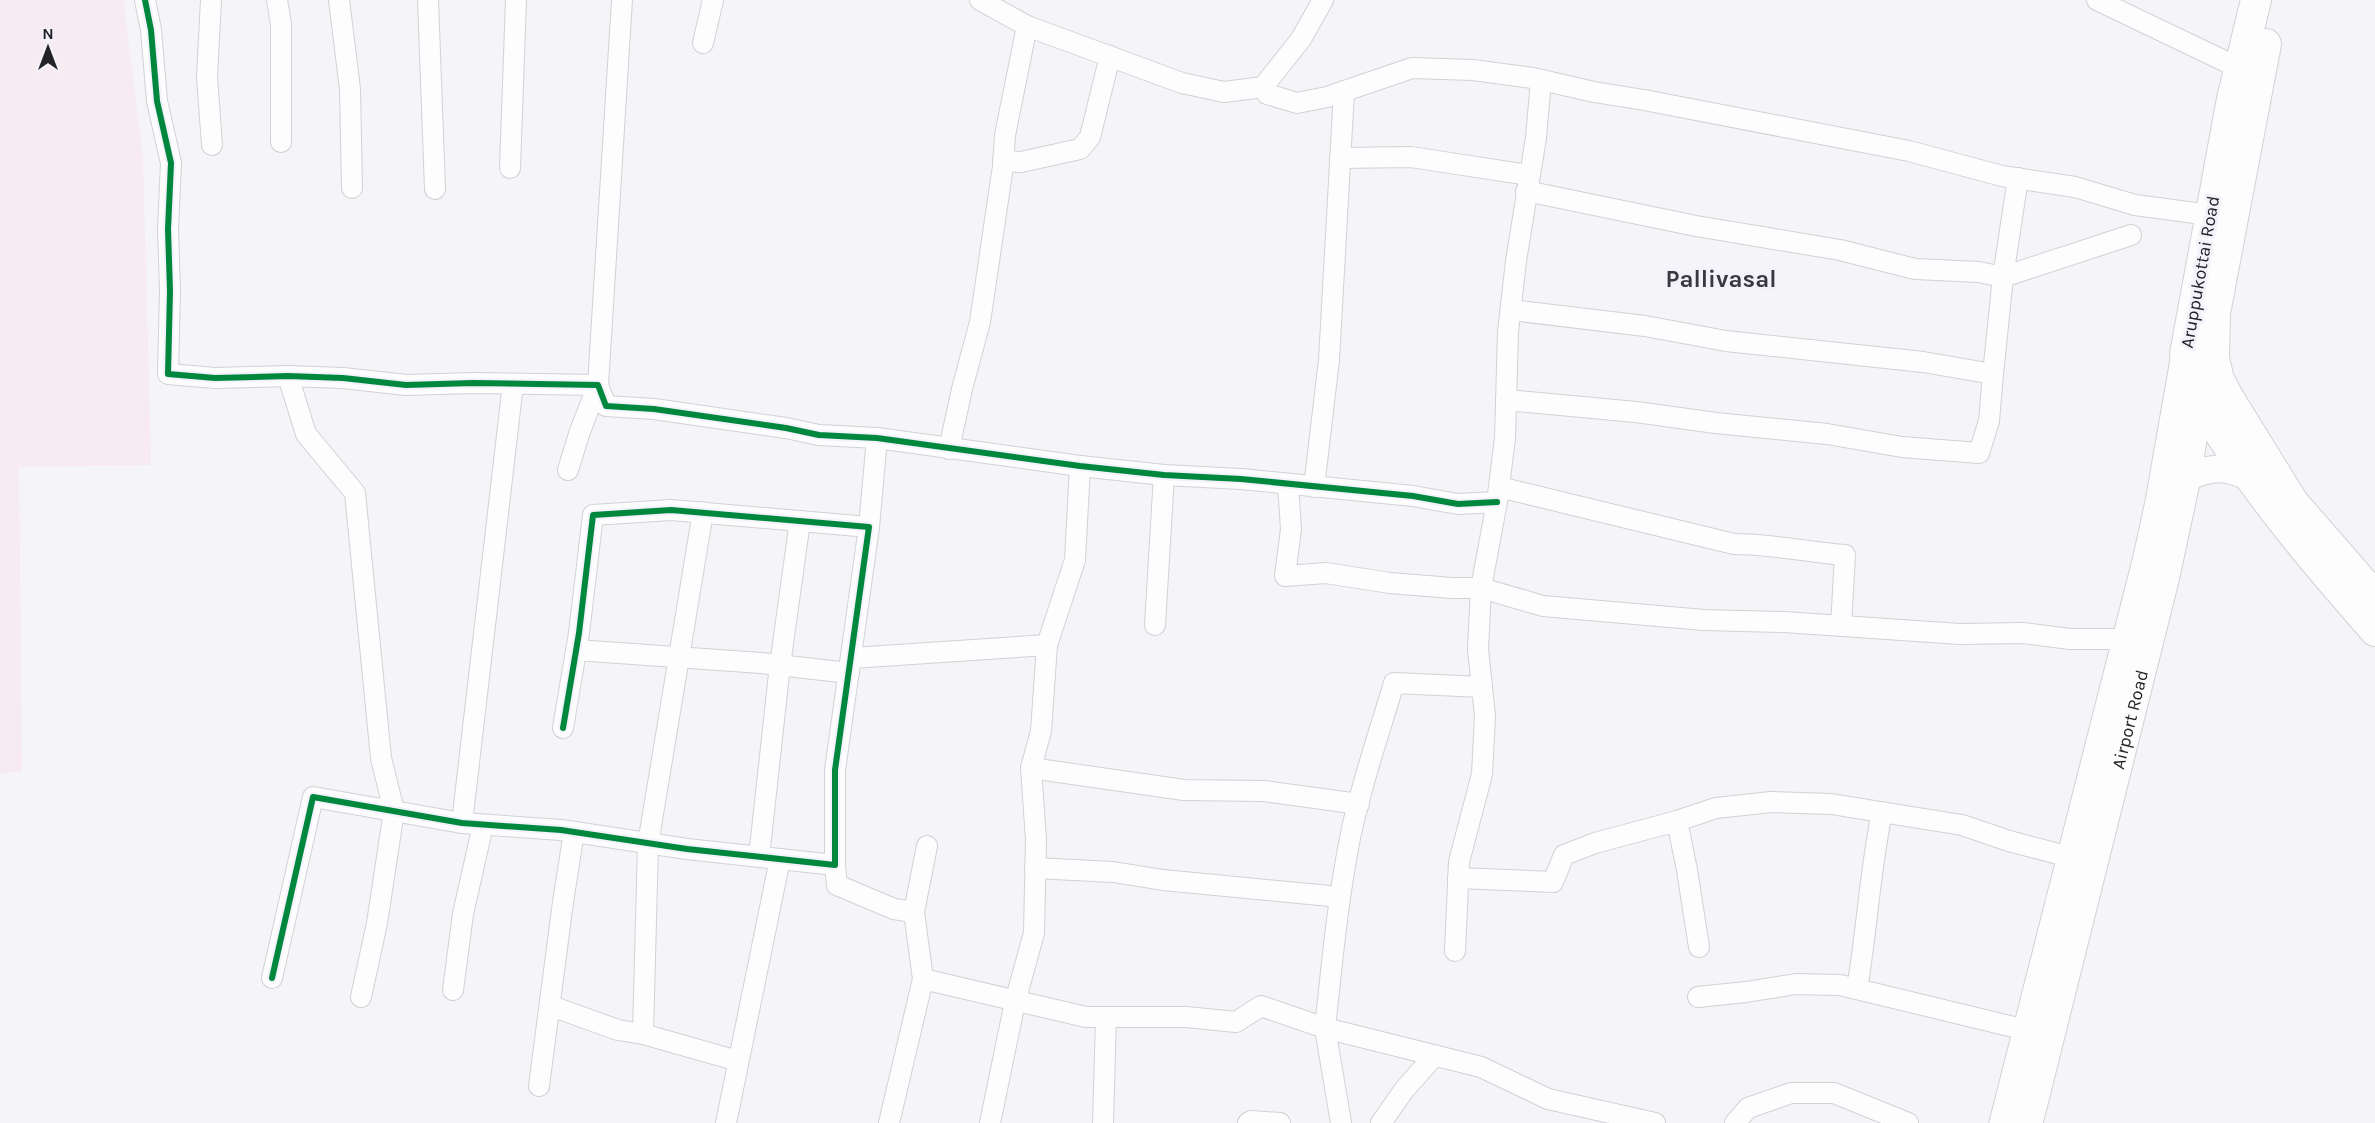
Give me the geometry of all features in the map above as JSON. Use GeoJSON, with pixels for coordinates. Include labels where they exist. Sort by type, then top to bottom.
{"type":"FeatureCollection","features":[{"type":"Feature","properties":{"kind":"main road","name":"Aruppukottai Road"},"geometry":{"type":"LineString","coordinates":[[2256,0],[2239,68],[2185,354],[2189,375],[2198,398],[2214,426],[2274,512],[2375,631]]}},
{"type":"Feature","properties":{"kind":"main road","name":"Aruppukottai Road"},"geometry":{"type":"LineString","coordinates":[[2276,0],[2259,73],[2215,313],[2214,358],[2220,380],[2230,400],[2293,502],[2375,596]]}},
{"type":"Feature","properties":{"kind":"main road","name":"Airport Road"},"geometry":{"type":"LineString","coordinates":[[2030,1123],[2163,588],[2187,477],[2198,398],[2215,313]]}},
{"type":"Feature","properties":{"kind":"main road","name":"Airport Road"},"geometry":{"type":"LineString","coordinates":[[2003,1123],[2159,502],[2185,354]]}},
{"type":"Feature","properties":{"kind":"main road"},"geometry":{"type":"LineString","coordinates":[[2187,477],[2204,470],[2218,468],[2234,469],[2250,478]]}},
{"type":"Feature","properties":{"kind":"street"},"geometry":{"type":"LineString","coordinates":[[145,0],[157,101],[171,163],[168,229],[170,291],[168,374],[215,378],[288,376],[343,378],[406,385],[598,385]]}},
{"type":"Feature","properties":{"kind":"street"},"geometry":{"type":"LineString","coordinates":[[211,0],[207,77],[212,145]]}},
{"type":"Feature","properties":{"kind":"street"},"geometry":{"type":"LineString","coordinates":[[277,0],[281,24],[281,142]]}},
{"type":"Feature","properties":{"kind":"street"},"geometry":{"type":"LineString","coordinates":[[339,0],[350,89],[352,188]]}},
{"type":"Feature","properties":{"kind":"street"},"geometry":{"type":"LineString","coordinates":[[428,0],[435,189]]}},
{"type":"Feature","properties":{"kind":"street"},"geometry":{"type":"LineString","coordinates":[[510,168],[516,0]]}},
{"type":"Feature","properties":{"kind":"street"},"geometry":{"type":"LineString","coordinates":[[568,470],[598,385],[622,0]]}},
{"type":"Feature","properties":{"kind":"street"},"geometry":{"type":"LineString","coordinates":[[703,43],[713,0]]}},
{"type":"Feature","properties":{"kind":"street"},"geometry":{"type":"LineString","coordinates":[[980,0],[1027,26],[1182,83],[1224,92],[1263,87],[1301,39],[1323,0]]}},
{"type":"Feature","properties":{"kind":"street"},"geometry":{"type":"LineString","coordinates":[[2097,0],[2239,68]]}},
{"type":"Feature","properties":{"kind":"street"},"geometry":{"type":"LineString","coordinates":[[949,449],[980,322],[1016,70],[1027,26]]}},
{"type":"Feature","properties":{"kind":"street"},"geometry":{"type":"LineString","coordinates":[[1003,160],[1021,162],[1080,149],[1090,137],[1110,56]]}},
{"type":"Feature","properties":{"kind":"street"},"geometry":{"type":"LineString","coordinates":[[1263,87],[1267,94],[1297,103],[1344,91],[1412,68],[1473,70],[1541,80],[1909,151],[2018,178],[2074,187],[2135,205],[2210,215]]}},
{"type":"Feature","properties":{"kind":"street"},"geometry":{"type":"LineString","coordinates":[[1455,951],[1459,862],[1482,774],[1485,716],[1478,649],[1480,588],[1498,495],[1505,438],[1511,310],[1536,138],[1541,80]]}},
{"type":"Feature","properties":{"kind":"street"},"geometry":{"type":"LineString","coordinates":[[1314,488],[1329,360],[1344,91]]}},
{"type":"Feature","properties":{"kind":"street"},"geometry":{"type":"LineString","coordinates":[[1340,158],[1411,158],[1528,183],[1696,226],[1840,250],[1915,269],[1978,272],[2003,277],[2131,235]]}},
{"type":"Feature","properties":{"kind":"street"},"geometry":{"type":"LineString","coordinates":[[1506,400],[1636,412],[1827,434],[1902,447],[1978,453],[1989,421],[2003,277],[2018,178]]}},
{"type":"Feature","properties":{"kind":"street"},"geometry":{"type":"LineString","coordinates":[[1511,310],[1645,326],[1726,341],[1923,362],[1992,374]]}},
{"type":"Feature","properties":{"kind":"street"},"geometry":{"type":"LineString","coordinates":[[288,376],[306,434],[355,493],[381,758],[394,811],[377,923],[361,997]]}},
{"type":"Feature","properties":{"kind":"street"},"geometry":{"type":"LineString","coordinates":[[462,823],[513,384]]}},
{"type":"Feature","properties":{"kind":"street"},"geometry":{"type":"LineString","coordinates":[[598,385],[606,406],[654,409],[819,435],[877,438],[1080,466],[1164,475],[1241,479],[1413,496],[1458,504],[1498,495],[1734,544],[1765,544],[1795,551],[1845,555],[1841,626]]}},
{"type":"Feature","properties":{"kind":"street"},"geometry":{"type":"LineString","coordinates":[[877,438],[869,527],[835,770],[835,865],[837,885],[894,909],[914,912]]}},
{"type":"Feature","properties":{"kind":"street"},"geometry":{"type":"LineString","coordinates":[[990,1123],[1015,1002],[1034,933],[1035,868],[1031,768],[1041,731],[1047,645],[1075,560],[1080,466]]}},
{"type":"Feature","properties":{"kind":"street"},"geometry":{"type":"LineString","coordinates":[[1155,625],[1164,475]]}},
{"type":"Feature","properties":{"kind":"street"},"geometry":{"type":"LineString","coordinates":[[1288,484],[1291,530],[1285,576],[1326,573],[1390,583],[1480,588],[1543,606],[1704,620],[1960,634],[2024,633],[2070,639],[2126,639]]}},
{"type":"Feature","properties":{"kind":"street"},"geometry":{"type":"LineString","coordinates":[[562,728],[576,650],[593,515],[671,510],[869,527]]}},
{"type":"Feature","properties":{"kind":"street"},"geometry":{"type":"LineString","coordinates":[[643,1034],[648,843],[703,512]]}},
{"type":"Feature","properties":{"kind":"street"},"geometry":{"type":"LineString","coordinates":[[759,857],[780,665],[800,520]]}},
{"type":"Feature","properties":{"kind":"street"},"geometry":{"type":"LineString","coordinates":[[576,650],[780,665],[850,665],[1047,645]]}},
{"type":"Feature","properties":{"kind":"street"},"geometry":{"type":"LineString","coordinates":[[1341,1123],[1325,1028],[1340,897],[1359,804],[1394,683],[1482,687]]}},
{"type":"Feature","properties":{"kind":"street"},"geometry":{"type":"LineString","coordinates":[[1031,768],[1184,790],[1264,791],[1359,804]]}},
{"type":"Feature","properties":{"kind":"street"},"geometry":{"type":"LineString","coordinates":[[272,978],[313,797],[462,823],[574,832],[835,865]]}},
{"type":"Feature","properties":{"kind":"street"},"geometry":{"type":"LineString","coordinates":[[1458,878],[1552,882],[1564,855],[1595,843],[1716,808],[1771,802],[1831,804],[1962,825],[2009,841],[2070,857]]}},
{"type":"Feature","properties":{"kind":"street"},"geometry":{"type":"LineString","coordinates":[[1857,989],[1865,939],[1873,855],[1882,812]]}},
{"type":"Feature","properties":{"kind":"street"},"geometry":{"type":"LineString","coordinates":[[1677,821],[1688,870],[1699,947]]}},
{"type":"Feature","properties":{"kind":"street"},"geometry":{"type":"LineString","coordinates":[[453,990],[464,914],[483,825]]}},
{"type":"Feature","properties":{"kind":"street"},"geometry":{"type":"LineString","coordinates":[[539,1086],[551,1006],[562,902],[574,832]]}},
{"type":"Feature","properties":{"kind":"street"},"geometry":{"type":"LineString","coordinates":[[889,1123],[923,979],[914,912],[927,846]]}},
{"type":"Feature","properties":{"kind":"street"},"geometry":{"type":"LineString","coordinates":[[726,1123],[780,859]]}},
{"type":"Feature","properties":{"kind":"street"},"geometry":{"type":"LineString","coordinates":[[1035,868],[1113,872],[1163,880],[1340,897]]}},
{"type":"Feature","properties":{"kind":"street"},"geometry":{"type":"LineString","coordinates":[[923,979],[1086,1017],[1186,1017],[1236,1022],[1261,1006],[1325,1028],[1480,1067],[1548,1099],[1655,1123]]}},
{"type":"Feature","properties":{"kind":"street"},"geometry":{"type":"LineString","coordinates":[[1698,997],[1796,984],[1840,985],[2026,1030]]}},
{"type":"Feature","properties":{"kind":"street"},"geometry":{"type":"LineString","coordinates":[[551,1006],[618,1030],[643,1034],[738,1061]]}},
{"type":"Feature","properties":{"kind":"street"},"geometry":{"type":"LineString","coordinates":[[1103,1123],[1106,1018]]}},
{"type":"Feature","properties":{"kind":"street"},"geometry":{"type":"LineString","coordinates":[[1381,1123],[1404,1090],[1435,1055]]}},
{"type":"Feature","properties":{"kind":"street"},"geometry":{"type":"LineString","coordinates":[[1735,1123],[1748,1108],[1791,1093],[1834,1093],[1908,1123]]}},
{"type":"Feature","properties":{"kind":"street"},"geometry":{"type":"LineString","coordinates":[[1248,1123],[1266,1121],[1280,1123]]}},
{"type":"Feature","properties":{"kind":"shaded area"},"geometry":{"type":"Polygon","coordinates":[[[0,0],[123,0],[143,159],[151,465],[19,467],[22,771],[0,774],[0,0]]]}},
{"type":"Feature","properties":{"kind":"cycle path"},"geometry":{"type":"LineString","coordinates":[[145,0],[151,30],[157,101],[171,163],[168,229],[170,291],[168,374],[215,378],[288,376],[343,378],[406,385],[473,383],[598,385],[606,406],[654,409],[819,435],[877,438],[1080,466],[1164,475],[1241,479],[1413,496],[1458,504],[1497,502]]}},
{"type":"Feature","properties":{"kind":"cycle path"},"geometry":{"type":"LineString","coordinates":[[272,978],[313,797],[462,823],[561,830],[687,849],[835,865],[835,770],[869,527],[671,510],[593,515],[579,633],[563,728]]}},
{"type":"Feature","properties":{"kind":"district","name":"Pallivasal"},"geometry":{"type":"Point","coordinates":[1721,279]}}]}
